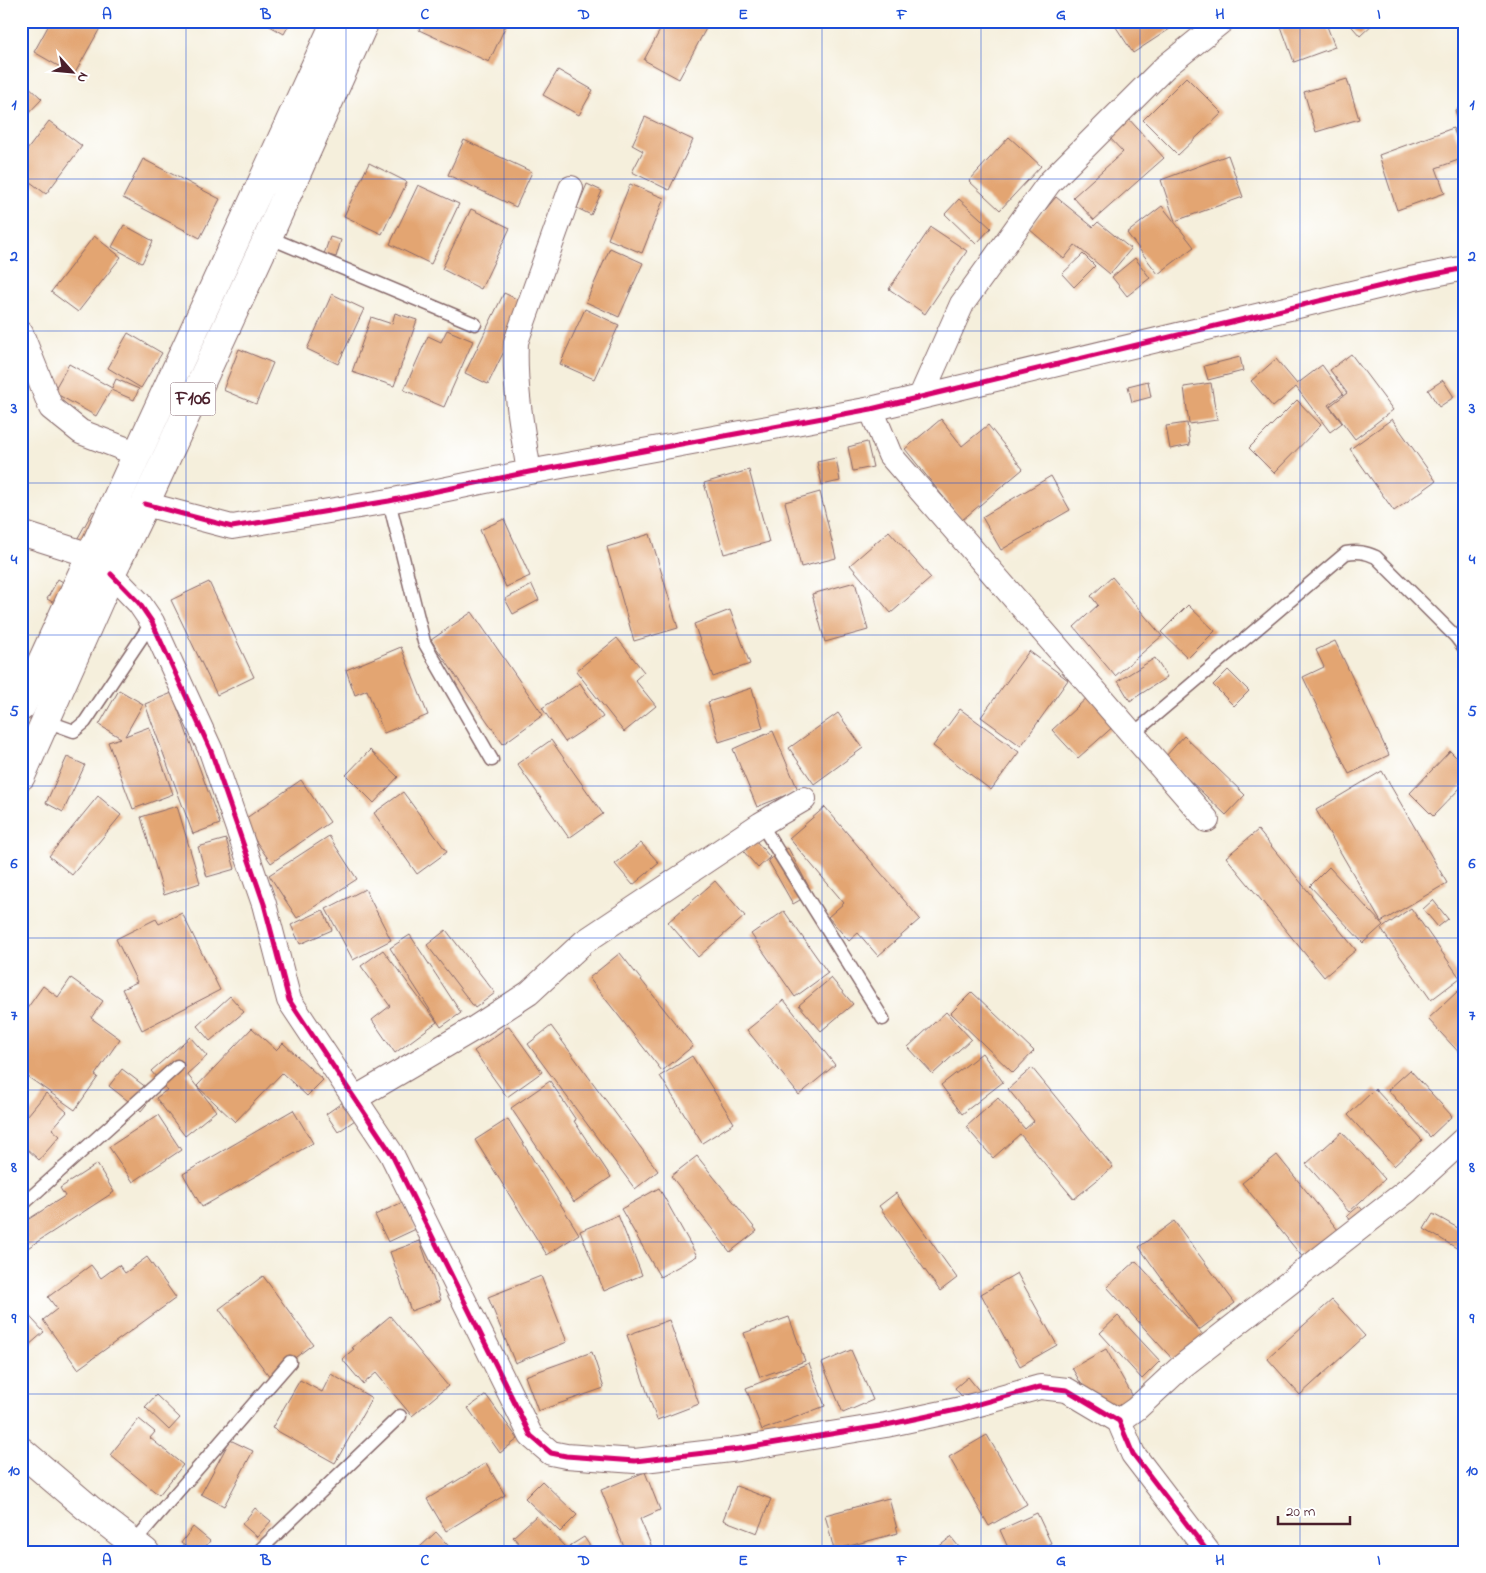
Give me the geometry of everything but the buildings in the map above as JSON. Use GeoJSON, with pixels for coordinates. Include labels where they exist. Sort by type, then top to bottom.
{"type":"FeatureCollection","features":[{"type":"Feature","properties":{"kind":"main road","name":"F106"},"geometry":{"type":"LineString","coordinates":[[21,776],[111,574],[268,237],[365,21]]}},
{"type":"Feature","properties":{"kind":"main road","name":"F106"},"geometry":{"type":"LineString","coordinates":[[21,707],[138,454],[333,22]]}},
{"type":"Feature","properties":{"kind":"main road"},"geometry":{"type":"LineString","coordinates":[[21,1451],[88,1508],[139,1547]]}},
{"type":"Feature","properties":{"kind":"street"},"geometry":{"type":"LineString","coordinates":[[921,396],[962,304],[1049,183],[1165,67],[1222,21]]}},
{"type":"Feature","properties":{"kind":"street"},"geometry":{"type":"LineString","coordinates":[[529,472],[516,397],[514,369],[516,342],[571,188]]}},
{"type":"Feature","properties":{"kind":"street"},"geometry":{"type":"LineString","coordinates":[[145,504],[232,527],[389,501],[529,472],[871,409],[1401,281],[1465,268]]}},
{"type":"Feature","properties":{"kind":"street"},"geometry":{"type":"LineString","coordinates":[[21,334],[51,408],[81,432],[138,454]]}},
{"type":"Feature","properties":{"kind":"street"},"geometry":{"type":"LineString","coordinates":[[871,409],[890,455],[1207,820]]}},
{"type":"Feature","properties":{"kind":"street"},"geometry":{"type":"LineString","coordinates":[[21,533],[90,555]]}},
{"type":"Feature","properties":{"kind":"street"},"geometry":{"type":"LineString","coordinates":[[111,574],[139,603],[152,622],[211,751],[264,904],[289,1000],[391,1154],[531,1436],[550,1452],[566,1456],[635,1460],[738,1450],[886,1425],[961,1410],[1040,1387],[1067,1390],[1119,1421],[1133,1454],[1208,1552]]}},
{"type":"Feature","properties":{"kind":"street"},"geometry":{"type":"LineString","coordinates":[[354,1099],[529,993],[584,942],[761,824],[804,799]]}},
{"type":"Feature","properties":{"kind":"street"},"geometry":{"type":"LineString","coordinates":[[1119,1421],[1136,1409],[1180,1368],[1408,1190],[1465,1138]]}},
{"type":"Feature","properties":{"kind":"lane"},"geometry":{"type":"LineString","coordinates":[[268,237],[475,324]]}},
{"type":"Feature","properties":{"kind":"lane"},"geometry":{"type":"LineString","coordinates":[[389,501],[424,642],[492,760]]}},
{"type":"Feature","properties":{"kind":"lane"},"geometry":{"type":"LineString","coordinates":[[1133,734],[1346,553],[1367,552],[1376,557],[1456,637],[1465,649]]}},
{"type":"Feature","properties":{"kind":"lane"},"geometry":{"type":"LineString","coordinates":[[46,722],[74,731],[85,722],[152,622]]}},
{"type":"Feature","properties":{"kind":"lane"},"geometry":{"type":"LineString","coordinates":[[761,824],[883,1019]]}},
{"type":"Feature","properties":{"kind":"lane"},"geometry":{"type":"LineString","coordinates":[[21,1206],[177,1066]]}},
{"type":"Feature","properties":{"kind":"lane"},"geometry":{"type":"LineString","coordinates":[[139,1547],[290,1362]]}},
{"type":"Feature","properties":{"kind":"lane"},"geometry":{"type":"LineString","coordinates":[[258,1552],[400,1416]]}},
{"type":"Feature","properties":{"kind":"cycle path"},"geometry":{"type":"LineString","coordinates":[[145,504],[232,527],[389,501],[529,472],[871,409],[1410,279],[1465,268]]}},
{"type":"Feature","properties":{"kind":"cycle path"},"geometry":{"type":"LineString","coordinates":[[111,574],[139,603],[152,622],[211,751],[264,904],[289,1000],[391,1153],[531,1436],[551,1453],[566,1456],[635,1461],[739,1449],[886,1425],[961,1409],[1040,1387],[1067,1390],[1119,1421],[1133,1454],[1208,1552]]}}]}
